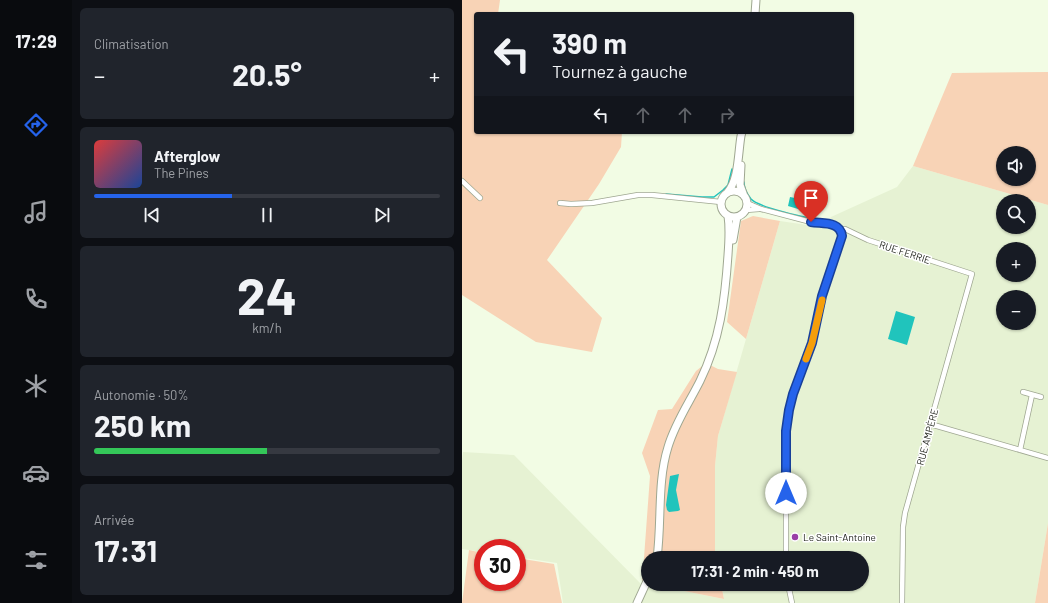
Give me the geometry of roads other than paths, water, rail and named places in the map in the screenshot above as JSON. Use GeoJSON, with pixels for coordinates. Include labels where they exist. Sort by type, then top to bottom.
{"type":"FeatureCollection","features":[{"type":"Feature","properties":{"kind":"main road"},"geometry":{"type":"LineString","coordinates":[[755,12],[756,0]]}},
{"type":"Feature","properties":{"kind":"main road"},"geometry":{"type":"LineString","coordinates":[[727,273],[730,225],[728,216],[722,210],[721,202],[722,198],[731,188],[734,181],[742,134]]}},
{"type":"Feature","properties":{"kind":"main road"},"geometry":{"type":"LineString","coordinates":[[728,216],[737,217],[743,214],[747,206],[746,198],[740,185],[742,134]]}},
{"type":"Feature","properties":{"kind":"main road"},"geometry":{"type":"LineString","coordinates":[[726,194],[731,191],[735,191],[744,196]]}},
{"type":"Feature","properties":{"kind":"main road"},"geometry":{"type":"LineString","coordinates":[[658,551],[662,480],[666,454],[676,427],[700,381],[714,348],[719,330],[737,217]]}},
{"type":"Feature","properties":{"kind":"main road"},"geometry":{"type":"LineString","coordinates":[[637,603],[642,591]]}},
{"type":"Feature","properties":{"kind":"main road"},"geometry":{"type":"LineString","coordinates":[[642,603],[647,591]]}},
{"type":"Feature","properties":{"kind":"street"},"geometry":{"type":"LineString","coordinates":[[462,181],[480,198]]}},
{"type":"Feature","properties":{"kind":"street"},"geometry":{"type":"LineString","coordinates":[[560,203],[592,203],[638,195],[721,202]]}},
{"type":"Feature","properties":{"kind":"street","name":"RUE FERRIE"},"geometry":{"type":"LineString","coordinates":[[747,206],[811,222],[833,224],[839,229],[845,229],[868,240],[972,274]]}},
{"type":"Feature","properties":{"kind":"street"},"geometry":{"type":"LineString","coordinates":[[786,551],[786,441],[789,410],[793,394],[812,343],[822,296],[841,240],[842,235],[839,229]]}},
{"type":"Feature","properties":{"kind":"street","name":"RUE AMPÈRE"},"geometry":{"type":"LineString","coordinates":[[902,603],[902,527],[972,274]]}},
{"type":"Feature","properties":{"kind":"street"},"geometry":{"type":"LineString","coordinates":[[1022,392],[1041,397]]}},
{"type":"Feature","properties":{"kind":"street"},"geometry":{"type":"LineString","coordinates":[[1020,450],[1032,395]]}},
{"type":"Feature","properties":{"kind":"street"},"geometry":{"type":"LineString","coordinates":[[930,424],[1048,458]]}},
{"type":"Feature","properties":{"kind":"street"},"geometry":{"type":"LineString","coordinates":[[789,591],[792,603]]}},
{"type":"Feature","properties":{"kind":"water"},"geometry":{"type":"Polygon","coordinates":[[[790,197],[820,203],[815,214],[788,206],[790,197]]]}},
{"type":"Feature","properties":{"kind":"water"},"geometry":{"type":"Polygon","coordinates":[[[896,311],[915,317],[907,345],[888,339],[896,311]]]}},
{"type":"Feature","properties":{"kind":"water"},"geometry":{"type":"Polygon","coordinates":[[[679,474],[676,490],[680,510],[669,512],[666,505],[670,476],[679,474]]]}},
{"type":"Feature","properties":{"kind":"waterway"},"geometry":{"type":"LineString","coordinates":[[666,194],[714,197],[728,185],[732,169]]}},
{"type":"Feature","properties":{"kind":"waterway"},"geometry":{"type":"LineString","coordinates":[[744,182],[747,193],[751,199],[763,206],[805,217],[820,219]]}},
{"type":"Feature","properties":{"kind":"place","name":"Le Saint-Antoine"},"geometry":{"type":"Point","coordinates":[795,537]}}]}
